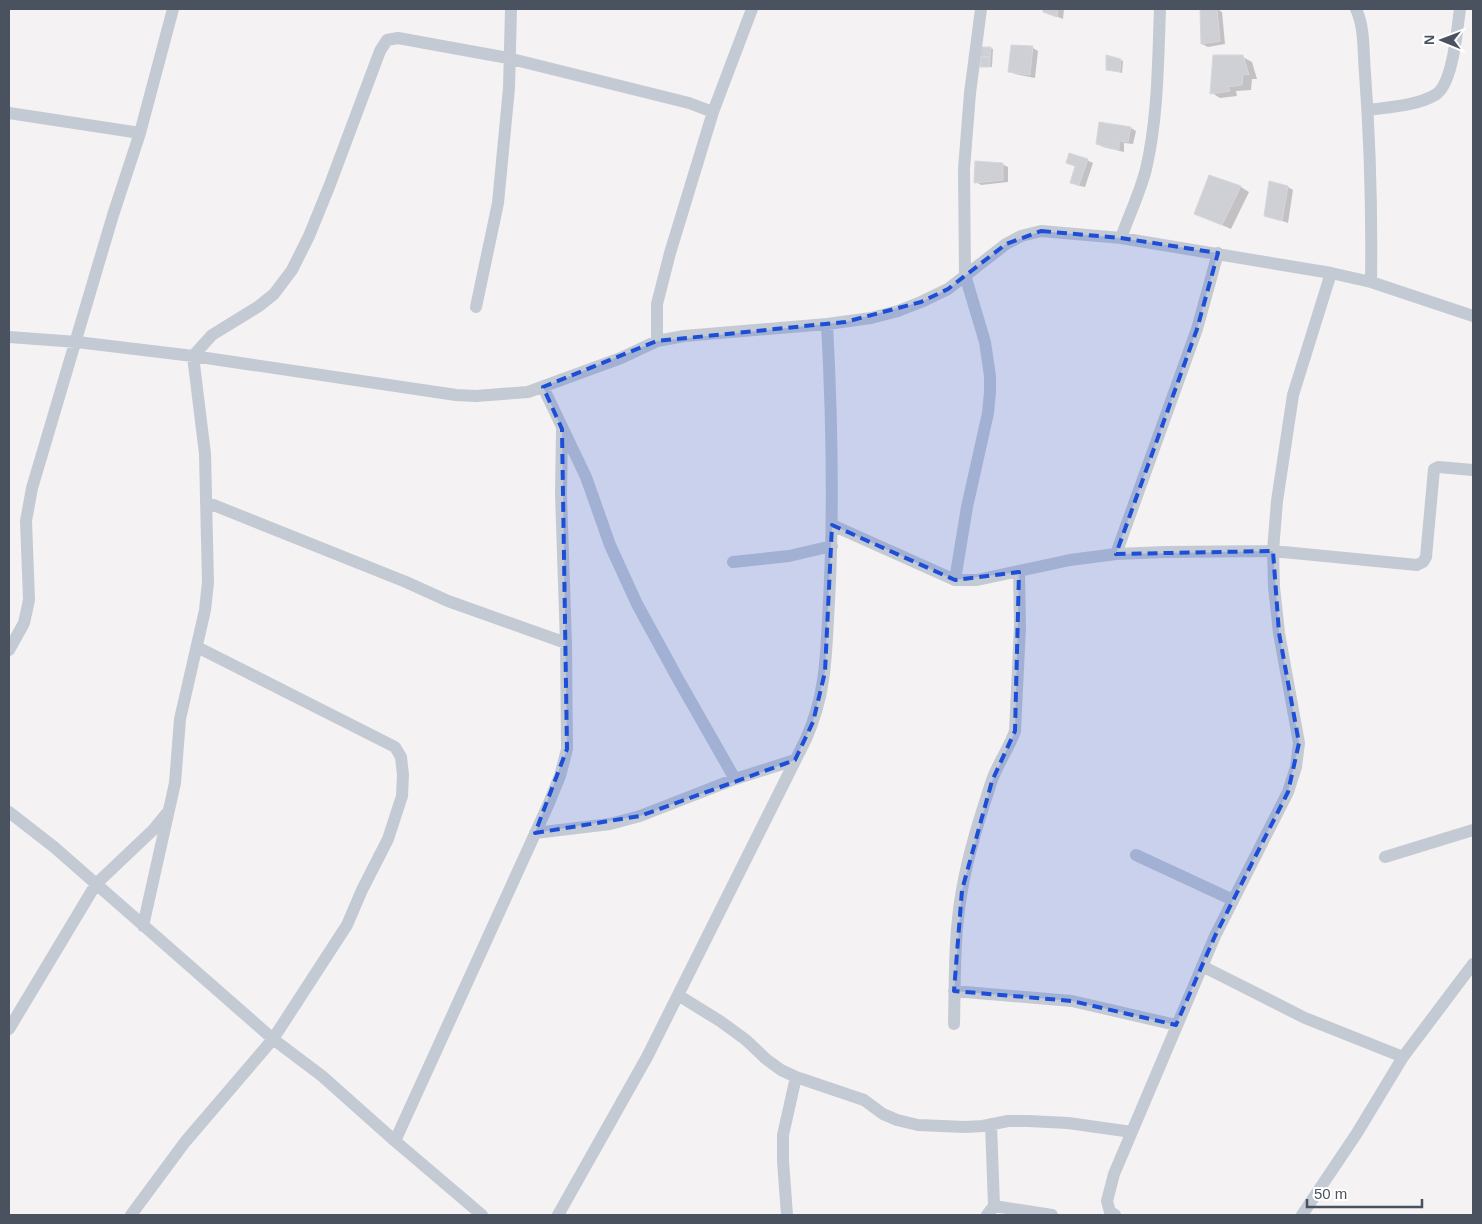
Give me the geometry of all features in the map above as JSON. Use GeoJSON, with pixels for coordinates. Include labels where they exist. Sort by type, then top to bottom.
{"type":"FeatureCollection","features":[{"type":"Feature","properties":{"kind":"street"},"geometry":{"type":"LineString","coordinates":[[9,650],[24,623],[29,600],[26,521],[32,488],[77,342],[113,215],[140,133],[173,9]]}},
{"type":"Feature","properties":{"kind":"street"},"geometry":{"type":"LineString","coordinates":[[476,307],[498,203],[508,98],[511,9]]}},
{"type":"Feature","properties":{"kind":"street"},"geometry":{"type":"LineString","coordinates":[[657,341],[657,304],[670,253],[713,112],[752,9]]}},
{"type":"Feature","properties":{"kind":"street"},"geometry":{"type":"LineString","coordinates":[[955,580],[967,507],[988,413],[990,392],[990,376],[985,342],[965,275],[964,169],[970,93],[981,9]]}},
{"type":"Feature","properties":{"kind":"street"},"geometry":{"type":"LineString","coordinates":[[1121,238],[1146,169],[1152,131],[1160,9]]}},
{"type":"Feature","properties":{"kind":"street"},"geometry":{"type":"LineString","coordinates":[[1356,9],[1360,16],[1368,110],[1372,227],[1371,282]]}},
{"type":"Feature","properties":{"kind":"street"},"geometry":{"type":"LineString","coordinates":[[1368,110],[1419,102],[1436,95],[1444,86],[1451,64],[1460,9]]}},
{"type":"Feature","properties":{"kind":"street"},"geometry":{"type":"LineString","coordinates":[[143,926],[175,783],[180,719],[205,610],[208,582],[204,454],[193,356],[212,335],[259,306],[274,294],[292,270],[309,236],[380,51],[387,40],[398,38],[508,58],[689,103],[713,112]]}},
{"type":"Feature","properties":{"kind":"street"},"geometry":{"type":"LineString","coordinates":[[9,113],[140,133]]}},
{"type":"Feature","properties":{"kind":"street"},"geometry":{"type":"LineString","coordinates":[[9,337],[77,342],[193,356],[456,395],[512,394],[528,392],[543,387],[621,358],[657,341],[701,335],[826,324],[871,318],[898,311],[948,289],[1006,244],[1021,236],[1041,231],[1121,238],[1331,273],[1371,282],[1473,316]]}},
{"type":"Feature","properties":{"kind":"street"},"geometry":{"type":"LineString","coordinates":[[1116,554],[1197,330],[1218,253]]}},
{"type":"Feature","properties":{"kind":"street"},"geometry":{"type":"LineString","coordinates":[[1110,1214],[1107,1201],[1114,1174],[1176,1024],[1233,900],[1288,792],[1296,767],[1299,743],[1279,633],[1274,587],[1273,551],[1277,502],[1293,395],[1331,273]]}},
{"type":"Feature","properties":{"kind":"street"},"geometry":{"type":"LineString","coordinates":[[558,1215],[647,1057],[795,760],[813,722],[819,704],[825,672],[832,546],[832,419],[826,324]]}},
{"type":"Feature","properties":{"kind":"street"},"geometry":{"type":"LineString","coordinates":[[543,387],[586,477],[610,545],[637,604],[735,779]]}},
{"type":"Feature","properties":{"kind":"street"},"geometry":{"type":"LineString","coordinates":[[395,1141],[498,917],[560,776],[567,749],[561,494],[562,428]]}},
{"type":"Feature","properties":{"kind":"street"},"geometry":{"type":"LineString","coordinates":[[832,525],[955,580],[977,580],[1070,560],[1116,554],[1165,552],[1273,551],[1417,565],[1426,557],[1434,469],[1438,467],[1473,470]]}},
{"type":"Feature","properties":{"kind":"street"},"geometry":{"type":"LineString","coordinates":[[206,502],[406,582],[448,601],[566,643]]}},
{"type":"Feature","properties":{"kind":"street"},"geometry":{"type":"LineString","coordinates":[[733,562],[789,556],[832,546]]}},
{"type":"Feature","properties":{"kind":"street"},"geometry":{"type":"LineString","coordinates":[[954,1024],[955,951],[962,890],[976,833],[992,781],[1001,759],[1012,742],[1015,731],[1020,628],[1019,572]]}},
{"type":"Feature","properties":{"kind":"street"},"geometry":{"type":"LineString","coordinates":[[131,1215],[185,1142],[273,1038],[347,925],[362,890],[388,839],[402,796],[403,775],[401,756],[395,747],[196,647]]}},
{"type":"Feature","properties":{"kind":"street"},"geometry":{"type":"LineString","coordinates":[[535,832],[610,824],[640,816],[735,779],[795,760]]}},
{"type":"Feature","properties":{"kind":"street"},"geometry":{"type":"LineString","coordinates":[[9,1029],[96,884],[153,830],[168,811]]}},
{"type":"Feature","properties":{"kind":"street"},"geometry":{"type":"LineString","coordinates":[[9,812],[54,848],[273,1038],[322,1076],[482,1215]]}},
{"type":"Feature","properties":{"kind":"street"},"geometry":{"type":"LineString","coordinates":[[1385,857],[1473,830]]}},
{"type":"Feature","properties":{"kind":"street"},"geometry":{"type":"LineString","coordinates":[[1136,855],[1233,900]]}},
{"type":"Feature","properties":{"kind":"street"},"geometry":{"type":"LineString","coordinates":[[1302,1215],[1357,1133],[1404,1057],[1473,964]]}},
{"type":"Feature","properties":{"kind":"street"},"geometry":{"type":"LineString","coordinates":[[1202,966],[1305,1018],[1404,1057]]}},
{"type":"Feature","properties":{"kind":"street"},"geometry":{"type":"LineString","coordinates":[[954,991],[1072,1001],[1176,1024]]}},
{"type":"Feature","properties":{"kind":"street"},"geometry":{"type":"LineString","coordinates":[[678,996],[720,1021],[781,1070],[864,1100],[883,1114],[918,1125],[964,1127],[1028,1120],[1068,1123],[1132,1132]]}},
{"type":"Feature","properties":{"kind":"street"},"geometry":{"type":"LineString","coordinates":[[787,1215],[783,1135],[796,1077]]}},
{"type":"Feature","properties":{"kind":"street"},"geometry":{"type":"LineString","coordinates":[[991,1124],[990,1211],[1052,1215]]}},
{"type":"Feature","properties":{"kind":"highlighted area"},"geometry":{"type":"Polygon","coordinates":[[[1041,231],[1121,238],[1218,253],[1197,329],[1116,554],[1273,551],[1279,633],[1299,743],[1288,792],[1215,936],[1176,1025],[1072,1001],[954,991],[962,890],[992,781],[1015,731],[1019,572],[955,580],[832,525],[825,672],[813,722],[795,760],[640,816],[535,833],[567,749],[562,429],[543,387],[657,341],[845,322],[921,302],[948,289],[1006,244],[1041,231]]]}},
{"type":"Feature","properties":{"kind":"building"},"geometry":{"type":"Polygon","coordinates":[[[1043,9],[1058,9],[1057,17],[1043,12],[1043,9]]]}},
{"type":"Feature","properties":{"kind":"building"},"geometry":{"type":"Polygon","coordinates":[[[1200,9],[1217,9],[1220,41],[1201,44],[1200,9]]]}},
{"type":"Feature","properties":{"kind":"building"},"geometry":{"type":"Polygon","coordinates":[[[1011,45],[1033,46],[1030,75],[1008,72],[1011,45]]]}},
{"type":"Feature","properties":{"kind":"building"},"geometry":{"type":"Polygon","coordinates":[[[980,47],[991,47],[990,57],[981,57],[980,47]]]}},
{"type":"Feature","properties":{"kind":"building"},"geometry":{"type":"Polygon","coordinates":[[[1106,55],[1121,59],[1120,72],[1106,70],[1106,55]]]}},
{"type":"Feature","properties":{"kind":"building"},"geometry":{"type":"Polygon","coordinates":[[[1213,55],[1243,55],[1249,75],[1243,74],[1242,85],[1228,87],[1230,91],[1210,94],[1213,55]]]}},
{"type":"Feature","properties":{"kind":"building"},"geometry":{"type":"Polygon","coordinates":[[[981,57],[990,57],[990,67],[980,67],[981,57]]]}},
{"type":"Feature","properties":{"kind":"building"},"geometry":{"type":"Polygon","coordinates":[[[1099,122],[1131,127],[1128,142],[1119,141],[1119,150],[1096,144],[1099,122]]]}},
{"type":"Feature","properties":{"kind":"building"},"geometry":{"type":"Polygon","coordinates":[[[1069,153],[1088,159],[1079,185],[1070,183],[1075,166],[1066,163],[1069,153]]]}},
{"type":"Feature","properties":{"kind":"building"},"geometry":{"type":"Polygon","coordinates":[[[975,161],[1003,163],[1003,180],[974,183],[975,161]]]}},
{"type":"Feature","properties":{"kind":"building"},"geometry":{"type":"Polygon","coordinates":[[[1209,175],[1241,186],[1222,225],[1194,214],[1209,175]]]}},
{"type":"Feature","properties":{"kind":"building"},"geometry":{"type":"Polygon","coordinates":[[[1269,181],[1288,186],[1282,221],[1264,216],[1269,181]]]}}]}
